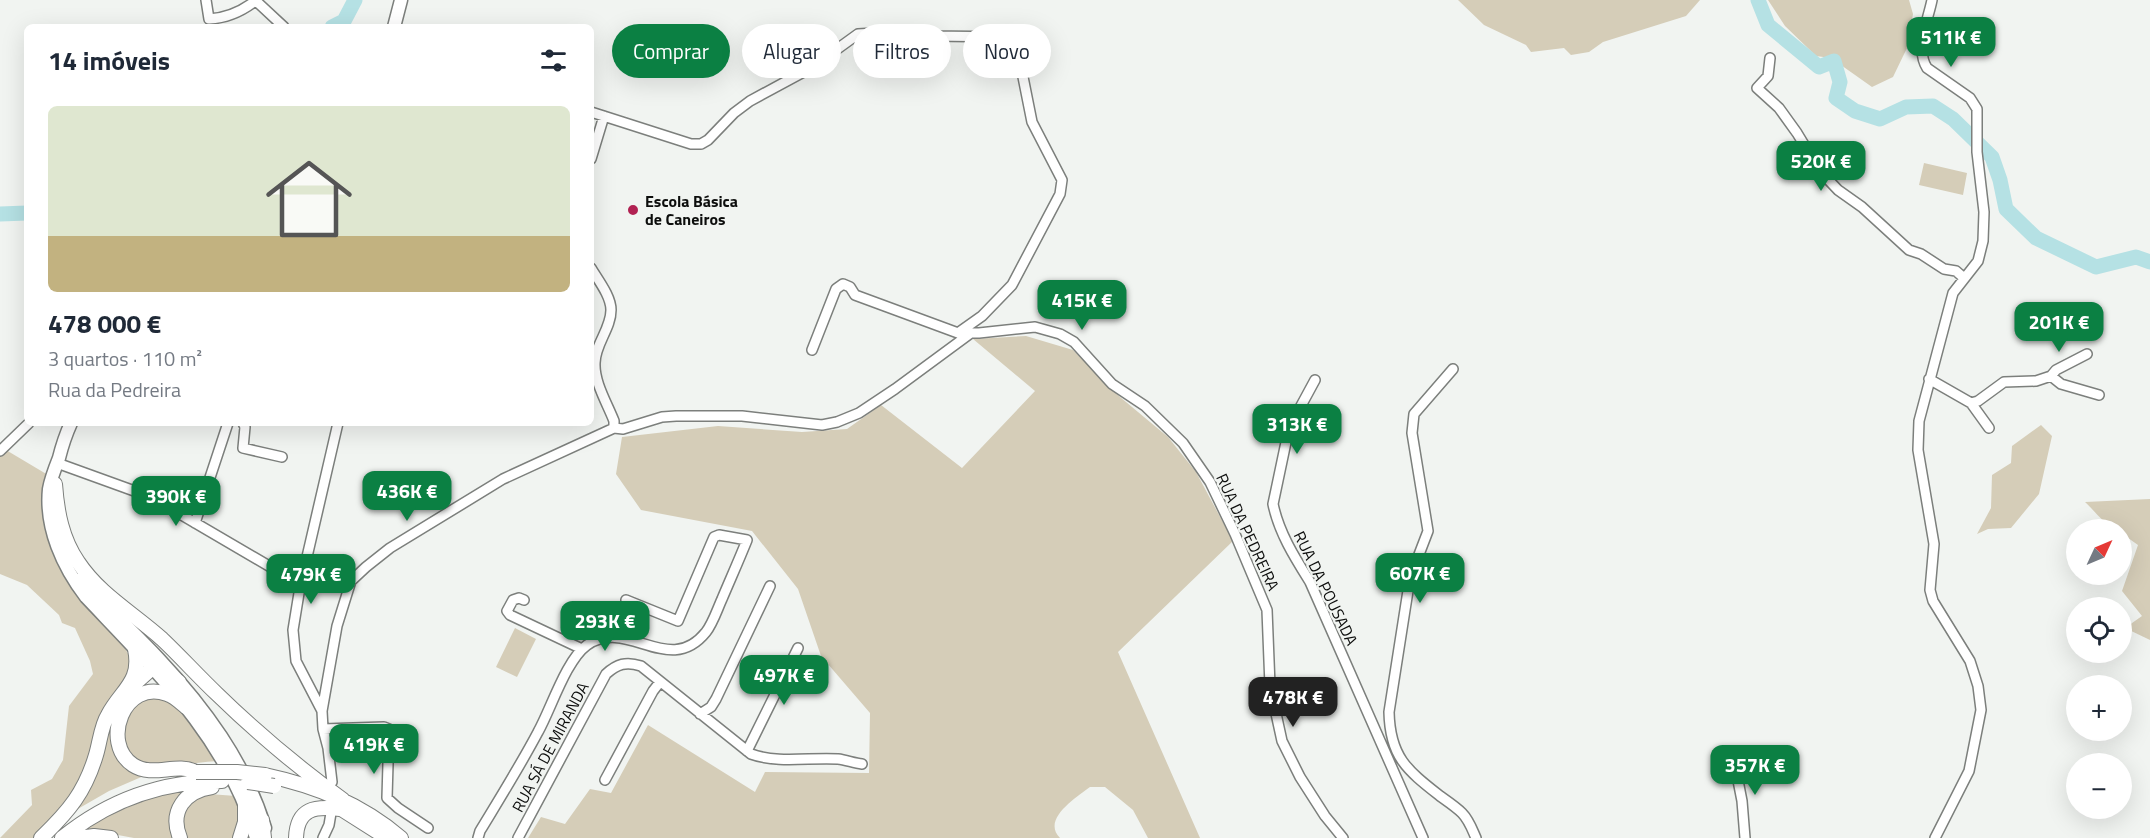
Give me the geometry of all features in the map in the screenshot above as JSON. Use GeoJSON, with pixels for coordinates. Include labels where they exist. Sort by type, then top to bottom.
{"type":"FeatureCollection","features":[{"type":"Feature","properties":{"kind":"highway"},"geometry":{"type":"LineString","coordinates":[[55,484],[58,515],[65,538],[76,561],[91,580],[163,640],[241,716],[316,779],[338,807]]}},
{"type":"Feature","properties":{"kind":"highway"},"geometry":{"type":"LineString","coordinates":[[41,838],[65,815],[82,790],[94,762],[104,722],[135,675],[137,666],[135,650]]}},
{"type":"Feature","properties":{"kind":"highway"},"geometry":{"type":"LineString","coordinates":[[121,697],[153,669],[162,669],[179,682]]}},
{"type":"Feature","properties":{"kind":"highway"},"geometry":{"type":"LineString","coordinates":[[186,707],[173,696],[162,692],[141,694],[124,707],[119,721],[119,737],[123,754],[128,761],[140,769],[156,771],[186,767],[198,776]]}},
{"type":"Feature","properties":{"kind":"highway"},"geometry":{"type":"LineString","coordinates":[[48,838],[82,812],[114,794],[168,776],[198,776],[237,771],[270,781]]}},
{"type":"Feature","properties":{"kind":"highway"},"geometry":{"type":"LineString","coordinates":[[62,838],[91,816],[130,797],[198,776],[222,780],[309,785],[338,807],[387,838]]}},
{"type":"Feature","properties":{"kind":"highway"},"geometry":{"type":"LineString","coordinates":[[180,838],[175,821],[182,803],[195,791],[215,786],[222,780]]}},
{"type":"Feature","properties":{"kind":"highway"},"geometry":{"type":"LineString","coordinates":[[240,838],[245,822],[245,805]]}},
{"type":"Feature","properties":{"kind":"highway"},"geometry":{"type":"LineString","coordinates":[[296,838],[298,826],[305,813],[317,807],[338,807],[370,814],[400,838]]}},
{"type":"Feature","properties":{"kind":"highway"},"geometry":{"type":"LineString","coordinates":[[262,820],[266,838]]}},
{"type":"Feature","properties":{"kind":"highway"},"geometry":{"type":"LineString","coordinates":[[78,838],[87,836],[111,838]]}},
{"type":"Feature","properties":{"kind":"main road"},"geometry":{"type":"LineString","coordinates":[[395,24],[401,0]]}},
{"type":"Feature","properties":{"kind":"main road"},"geometry":{"type":"LineString","coordinates":[[70,426],[51,480],[49,509],[52,530],[62,557],[76,585],[186,707],[217,751],[245,805],[256,838]]}},
{"type":"Feature","properties":{"kind":"main road"},"geometry":{"type":"LineString","coordinates":[[57,463],[55,519],[71,562],[97,596],[179,682],[204,713],[239,765],[262,820]]}},
{"type":"Feature","properties":{"kind":"street"},"geometry":{"type":"LineString","coordinates":[[206,0],[209,19]]}},
{"type":"Feature","properties":{"kind":"street"},"geometry":{"type":"LineString","coordinates":[[205,24],[209,19],[224,18],[246,8],[255,0],[281,24]]}},
{"type":"Feature","properties":{"kind":"street"},"geometry":{"type":"LineString","coordinates":[[1932,0],[1922,45],[1923,61],[1927,68],[1970,98],[1977,109],[1977,152],[1983,192],[1983,241],[1978,261],[1953,293],[1919,421],[1918,450],[1934,544],[1930,590],[1933,601],[1970,661],[1978,686],[1981,710],[1969,771],[1935,838]]}},
{"type":"Feature","properties":{"kind":"street"},"geometry":{"type":"LineString","coordinates":[[594,113],[691,144],[701,144],[750,101],[804,72],[858,34],[921,32],[930,36],[1015,37],[1032,122],[1062,180],[1060,194],[1012,285],[982,316],[958,333]]}},
{"type":"Feature","properties":{"kind":"street"},"geometry":{"type":"LineString","coordinates":[[1770,58],[1768,76],[1757,88],[1779,108],[1820,171],[1838,190],[1862,207],[1909,250],[1921,254],[1944,269],[1956,271],[1964,278]]}},
{"type":"Feature","properties":{"kind":"street"},"geometry":{"type":"LineString","coordinates":[[594,149],[604,116]]}},
{"type":"Feature","properties":{"kind":"street"},"geometry":{"type":"LineString","coordinates":[[594,273],[608,298],[611,309],[594,366]]}},
{"type":"Feature","properties":{"kind":"street","name":"RUA DA PEDREIRA"},"geometry":{"type":"LineString","coordinates":[[812,350],[836,289],[843,284],[850,287],[855,295],[958,333],[1035,327],[1060,334],[1074,342],[1112,384],[1145,406],[1183,443],[1210,482],[1235,534],[1267,610],[1270,686],[1282,741],[1300,777],[1325,816],[1343,838]]}},
{"type":"Feature","properties":{"kind":"street"},"geometry":{"type":"LineString","coordinates":[[332,782],[322,711],[337,626],[351,581],[390,548],[503,479],[614,428],[622,429],[662,417],[676,416],[742,416],[822,425],[837,422],[859,413],[895,389],[970,333]]}},
{"type":"Feature","properties":{"kind":"street"},"geometry":{"type":"LineString","coordinates":[[1971,403],[1978,401],[2004,382],[2036,381],[2051,376],[2056,370],[2087,354]]}},
{"type":"Feature","properties":{"kind":"street"},"geometry":{"type":"LineString","coordinates":[[1453,369],[1414,414],[1412,433],[1428,531],[1410,578],[1389,712],[1389,733],[1396,752],[1406,767],[1462,813],[1476,838]]}},
{"type":"Feature","properties":{"kind":"street"},"geometry":{"type":"LineString","coordinates":[[2051,376],[2061,384],[2099,395]]}},
{"type":"Feature","properties":{"kind":"street"},"geometry":{"type":"LineString","coordinates":[[1929,379],[1971,403],[1989,428]]}},
{"type":"Feature","properties":{"kind":"street","name":"RUA DA POUSADA"},"geometry":{"type":"LineString","coordinates":[[1315,380],[1289,428],[1273,504],[1275,516],[1290,550],[1310,582],[1423,838]]}},
{"type":"Feature","properties":{"kind":"street"},"geometry":{"type":"LineString","coordinates":[[594,381],[614,421],[614,428]]}},
{"type":"Feature","properties":{"kind":"street"},"geometry":{"type":"LineString","coordinates":[[0,451],[26,426]]}},
{"type":"Feature","properties":{"kind":"street"},"geometry":{"type":"LineString","coordinates":[[195,523],[227,426]]}},
{"type":"Feature","properties":{"kind":"street"},"geometry":{"type":"LineString","coordinates":[[244,426],[243,448],[282,457]]}},
{"type":"Feature","properties":{"kind":"street"},"geometry":{"type":"LineString","coordinates":[[322,711],[296,661],[293,630],[300,587],[337,426]]}},
{"type":"Feature","properties":{"kind":"street"},"geometry":{"type":"LineString","coordinates":[[57,463],[151,497],[286,576],[300,587]]}},
{"type":"Feature","properties":{"kind":"street"},"geometry":{"type":"LineString","coordinates":[[478,838],[539,731],[571,664],[582,649],[589,644],[616,636],[657,649],[681,648],[695,642],[706,632],[713,619],[747,540],[719,535],[714,537],[678,621],[626,600]]}},
{"type":"Feature","properties":{"kind":"street"},"geometry":{"type":"LineString","coordinates":[[700,714],[711,707],[716,699],[770,586]]}},
{"type":"Feature","properties":{"kind":"street"},"geometry":{"type":"LineString","coordinates":[[524,600],[519,598],[513,600],[507,610],[510,615],[582,649]]}},
{"type":"Feature","properties":{"kind":"street"},"geometry":{"type":"LineString","coordinates":[[747,751],[798,648]]}},
{"type":"Feature","properties":{"kind":"street","name":"RUA SÁ DE MIRANDA"},"geometry":{"type":"LineString","coordinates":[[518,838],[606,674],[622,663],[641,666],[747,751],[761,757],[840,759],[862,764]]}},
{"type":"Feature","properties":{"kind":"street"},"geometry":{"type":"LineString","coordinates":[[605,780],[660,682]]}},
{"type":"Feature","properties":{"kind":"street"},"geometry":{"type":"LineString","coordinates":[[323,729],[384,727],[389,729],[387,798],[428,828]]}},
{"type":"Feature","properties":{"kind":"street"},"geometry":{"type":"LineString","coordinates":[[1745,838],[1742,801],[1735,765],[1738,759],[1760,754]]}},
{"type":"Feature","properties":{"kind":"street"},"geometry":{"type":"LineString","coordinates":[[323,838],[338,807]]}},
{"type":"Feature","properties":{"kind":"shaded area"},"geometry":{"type":"Polygon","coordinates":[[[1458,0],[1700,0],[1686,16],[1603,42],[1589,52],[1571,55],[1564,48],[1531,52],[1526,45],[1484,25],[1458,0]]]}},
{"type":"Feature","properties":{"kind":"shaded area"},"geometry":{"type":"Polygon","coordinates":[[[1768,0],[1909,0],[1913,14],[1907,48],[1893,77],[1872,87],[1831,58],[1816,56],[1785,26],[1768,0]]]}},
{"type":"Feature","properties":{"kind":"shaded area"},"geometry":{"type":"Polygon","coordinates":[[[1924,163],[1967,173],[1963,195],[1919,185],[1924,163]]]}},
{"type":"Feature","properties":{"kind":"shaded area"},"geometry":{"type":"Polygon","coordinates":[[[1026,336],[1073,350],[1120,397],[1168,437],[1196,472],[1233,541],[1118,652],[1200,838],[1148,838],[1133,810],[1105,787],[1090,787],[1063,809],[1058,816],[1055,831],[1060,838],[528,838],[541,817],[565,824],[590,789],[611,793],[648,725],[755,792],[765,772],[869,773],[870,713],[821,656],[798,589],[752,531],[641,510],[616,474],[622,437],[718,426],[802,432],[847,429],[881,405],[962,468],[1035,391],[973,339],[1026,336]]]}},
{"type":"Feature","properties":{"kind":"shaded area"},"geometry":{"type":"Polygon","coordinates":[[[2041,425],[2052,436],[2039,494],[2011,528],[1988,529],[1977,534],[1991,508],[1992,475],[2011,463],[2012,446],[2041,425]]]}},
{"type":"Feature","properties":{"kind":"shaded area"},"geometry":{"type":"Polygon","coordinates":[[[6,450],[48,475],[50,540],[130,657],[128,679],[80,783],[49,825],[34,838],[0,838],[32,805],[31,790],[52,779],[63,760],[69,706],[93,674],[90,661],[75,628],[62,623],[59,615],[27,585],[0,574],[0,456],[6,450]]]}},
{"type":"Feature","properties":{"kind":"shaded area"},"geometry":{"type":"Polygon","coordinates":[[[2150,499],[2150,640],[2132,631],[2132,623],[2142,616],[2132,604],[2132,597],[2127,597],[2122,591],[2124,585],[2132,585],[2132,562],[2138,545],[2132,541],[2132,519],[2102,519],[2085,502],[2150,499]]]}},
{"type":"Feature","properties":{"kind":"shaded area"},"geometry":{"type":"Polygon","coordinates":[[[515,628],[536,639],[517,677],[496,667],[515,628]]]}},
{"type":"Feature","properties":{"kind":"shaded area"},"geometry":{"type":"Polygon","coordinates":[[[155,696],[179,706],[217,761],[150,765],[136,760],[126,745],[124,726],[131,709],[138,703],[155,696]]]}},
{"type":"Feature","properties":{"kind":"shaded area"},"geometry":{"type":"Polygon","coordinates":[[[114,712],[113,736],[146,775],[109,791],[76,810],[114,712]]]}},
{"type":"Feature","properties":{"kind":"shaded area"},"geometry":{"type":"Polygon","coordinates":[[[189,788],[175,838],[134,838],[107,833],[78,832],[132,806],[189,788]]]}},
{"type":"Feature","properties":{"kind":"shaded area"},"geometry":{"type":"Polygon","coordinates":[[[209,794],[236,796],[240,817],[238,829],[233,838],[186,838],[182,814],[194,799],[209,794]]]}},
{"type":"Feature","properties":{"kind":"waterway"},"geometry":{"type":"LineString","coordinates":[[338,24],[344,21],[355,0]]}},
{"type":"Feature","properties":{"kind":"waterway"},"geometry":{"type":"LineString","coordinates":[[1758,0],[1768,25],[1819,67],[1834,61],[1840,82],[1836,98],[1855,111],[1880,119],[1906,107],[1933,106],[1953,119],[1992,157],[2006,209],[2036,238],[2096,267],[2136,257],[2150,262]]}},
{"type":"Feature","properties":{"kind":"waterway"},"geometry":{"type":"LineString","coordinates":[[0,214],[24,213]]}},
{"type":"Feature","properties":{"kind":"place","name":"Escola Básica de Caneiros"},"geometry":{"type":"Point","coordinates":[633,210]}}]}
